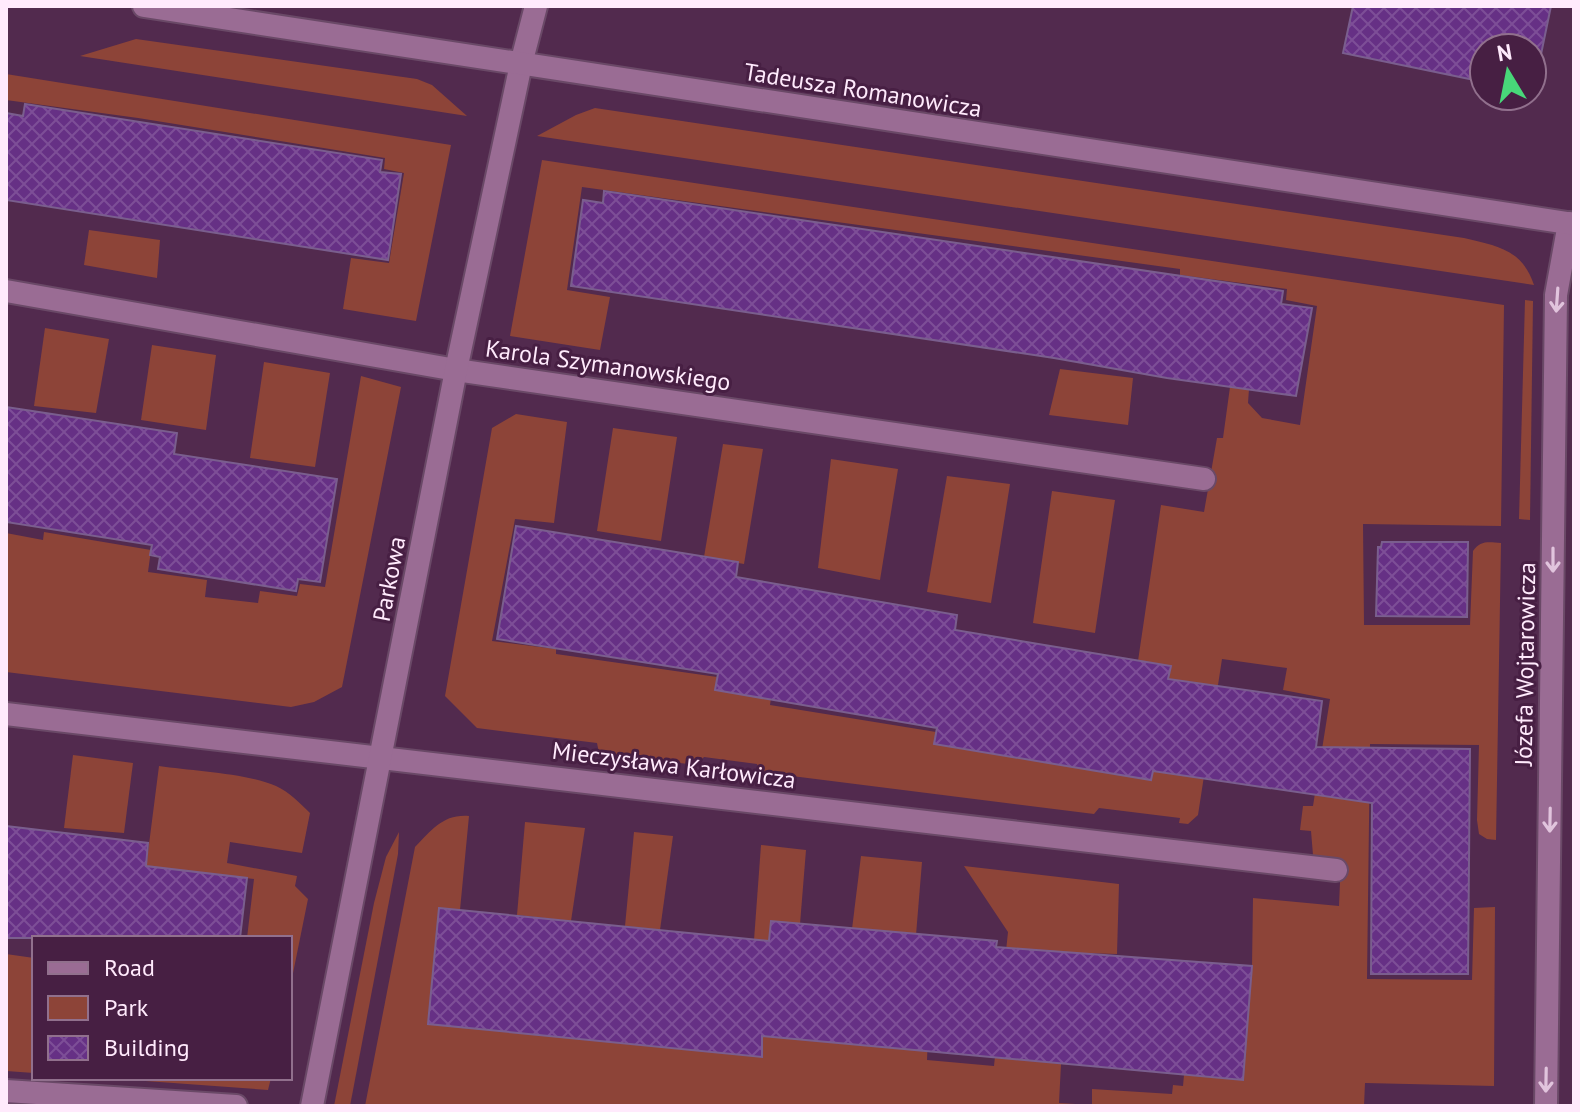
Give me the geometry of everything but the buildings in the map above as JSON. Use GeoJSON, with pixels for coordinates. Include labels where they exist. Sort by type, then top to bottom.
{"type":"FeatureCollection","features":[{"type":"Feature","properties":{"kind":"street","name":"Tadeusza Romanowicza"},"geometry":{"type":"LineString","coordinates":[[144,6],[1572,224]]}},
{"type":"Feature","properties":{"kind":"street","name":"Parkowa"},"geometry":{"type":"LineString","coordinates":[[312,1106],[456,370],[536,6]]}},
{"type":"Feature","properties":{"kind":"street","name":"Józefa Wojtarowicza"},"geometry":{"type":"LineString","coordinates":[[1546,1106],[1556,295],[1572,224]]}},
{"type":"Feature","properties":{"kind":"street","name":"Karola Szymanowskiego"},"geometry":{"type":"LineString","coordinates":[[6,291],[456,370],[1204,479]]}},
{"type":"Feature","properties":{"kind":"street","name":"Mieczysława Karłowicza"},"geometry":{"type":"LineString","coordinates":[[6,714],[1336,870]]}},
{"type":"Feature","properties":{"kind":"street"},"geometry":{"type":"LineString","coordinates":[[6,1091],[236,1106]]}},
{"type":"Feature","properties":{"kind":"green space"},"geometry":{"type":"Polygon","coordinates":[[[136,39],[417,79],[432,85],[467,116],[80,56],[136,39]]]}},
{"type":"Feature","properties":{"kind":"green space"},"geometry":{"type":"Polygon","coordinates":[[[6,74],[451,145],[416,321],[343,309],[351,258],[389,263],[404,173],[384,169],[385,158],[6,100],[6,74]]]}},
{"type":"Feature","properties":{"kind":"green space"},"geometry":{"type":"Polygon","coordinates":[[[595,108],[1464,238],[1497,247],[1515,256],[1534,285],[537,136],[595,108]]]}},
{"type":"Feature","properties":{"kind":"green space"},"geometry":{"type":"Polygon","coordinates":[[[542,160],[1504,305],[1501,526],[1363,524],[1364,625],[1470,625],[1473,551],[1482,543],[1501,543],[1496,840],[1479,834],[1479,745],[1370,744],[1367,979],[1472,980],[1474,908],[1495,907],[1494,1086],[1365,1083],[1364,1106],[365,1106],[415,847],[439,824],[460,816],[469,816],[460,910],[440,908],[615,1042],[761,1057],[762,1036],[913,1049],[928,1036],[927,1060],[994,1066],[1008,932],[964,866],[1119,884],[1117,954],[1082,953],[1073,1065],[1061,1064],[1059,1103],[1092,1105],[1092,1089],[1172,1094],[1173,1085],[1183,1086],[1184,1075],[1243,1080],[1252,966],[1253,898],[1339,906],[1341,859],[1313,855],[1311,831],[1300,830],[1303,806],[1313,806],[1330,699],[1283,690],[1287,668],[1222,659],[1198,815],[1188,824],[1179,823],[1180,818],[1099,808],[1094,814],[760,772],[757,764],[704,757],[696,765],[599,753],[597,743],[477,728],[445,696],[492,428],[516,414],[567,422],[554,523],[515,519],[492,641],[556,649],[556,654],[717,677],[716,690],[771,698],[770,705],[936,732],[934,744],[1151,780],[1171,667],[1138,661],[1161,505],[1204,512],[1217,438],[1223,438],[1230,387],[1249,389],[1248,403],[1262,418],[1300,425],[1317,306],[1286,300],[1287,289],[1180,275],[1180,269],[582,187],[567,290],[610,297],[600,350],[510,336],[542,160]]]}},
{"type":"Feature","properties":{"kind":"green space"},"geometry":{"type":"Polygon","coordinates":[[[89,230],[160,240],[157,278],[84,265],[89,230]]]}},
{"type":"Feature","properties":{"kind":"green space"},"geometry":{"type":"Polygon","coordinates":[[[1525,300],[1533,301],[1530,520],[1519,519],[1525,300]]]}},
{"type":"Feature","properties":{"kind":"green space"},"geometry":{"type":"Polygon","coordinates":[[[45,328],[109,339],[96,413],[34,406],[45,328]]]}},
{"type":"Feature","properties":{"kind":"green space"},"geometry":{"type":"Polygon","coordinates":[[[152,345],[216,355],[206,430],[141,420],[152,345]]]}},
{"type":"Feature","properties":{"kind":"green space"},"geometry":{"type":"Polygon","coordinates":[[[264,362],[330,373],[315,467],[250,458],[264,362]]]}},
{"type":"Feature","properties":{"kind":"green space"},"geometry":{"type":"Polygon","coordinates":[[[1060,369],[1133,378],[1128,425],[1049,415],[1060,369]]]}},
{"type":"Feature","properties":{"kind":"green space"},"geometry":{"type":"Polygon","coordinates":[[[361,376],[401,387],[342,687],[314,702],[291,707],[6,672],[6,533],[43,540],[44,532],[151,550],[148,572],[207,580],[205,597],[258,603],[260,591],[297,596],[300,584],[325,587],[361,376]]]}},
{"type":"Feature","properties":{"kind":"green space"},"geometry":{"type":"Polygon","coordinates":[[[613,428],[677,437],[661,541],[597,531],[613,428]]]}},
{"type":"Feature","properties":{"kind":"green space"},"geometry":{"type":"Polygon","coordinates":[[[723,444],[763,449],[744,564],[704,557],[723,444]]]}},
{"type":"Feature","properties":{"kind":"green space"},"geometry":{"type":"Polygon","coordinates":[[[831,459],[898,469],[880,580],[818,568],[831,459]]]}},
{"type":"Feature","properties":{"kind":"green space"},"geometry":{"type":"Polygon","coordinates":[[[947,476],[1010,484],[991,603],[927,592],[947,476]]]}},
{"type":"Feature","properties":{"kind":"green space"},"geometry":{"type":"Polygon","coordinates":[[[1052,491],[1115,500],[1095,633],[1033,623],[1052,491]]]}},
{"type":"Feature","properties":{"kind":"green space"},"geometry":{"type":"Polygon","coordinates":[[[73,755],[133,763],[124,833],[64,828],[73,755]]]}},
{"type":"Feature","properties":{"kind":"green space"},"geometry":{"type":"Polygon","coordinates":[[[159,766],[234,775],[264,782],[285,791],[310,813],[302,853],[230,842],[227,863],[297,876],[295,886],[308,899],[292,978],[292,936],[247,936],[254,879],[159,868],[151,936],[137,936],[159,766]]]}},
{"type":"Feature","properties":{"kind":"green space"},"geometry":{"type":"Polygon","coordinates":[[[525,822],[585,828],[571,921],[517,915],[525,822]]]}},
{"type":"Feature","properties":{"kind":"green space"},"geometry":{"type":"Polygon","coordinates":[[[399,832],[398,854],[350,1106],[334,1106],[374,903],[386,857],[399,832]]]}},
{"type":"Feature","properties":{"kind":"green space"},"geometry":{"type":"Polygon","coordinates":[[[634,832],[673,836],[660,930],[625,926],[634,832]]]}},
{"type":"Feature","properties":{"kind":"green space"},"geometry":{"type":"Polygon","coordinates":[[[761,845],[806,850],[800,924],[769,941],[754,940],[761,845]]]}},
{"type":"Feature","properties":{"kind":"green space"},"geometry":{"type":"Polygon","coordinates":[[[861,856],[922,862],[916,935],[852,929],[861,856]]]}},
{"type":"Feature","properties":{"kind":"green space"},"geometry":{"type":"Polygon","coordinates":[[[6,954],[32,958],[32,1073],[6,1071],[6,954]]]}},
{"type":"Feature","properties":{"kind":"green space"},"geometry":{"type":"Polygon","coordinates":[[[131,1080],[270,1080],[268,1090],[131,1080]]]}}]}
